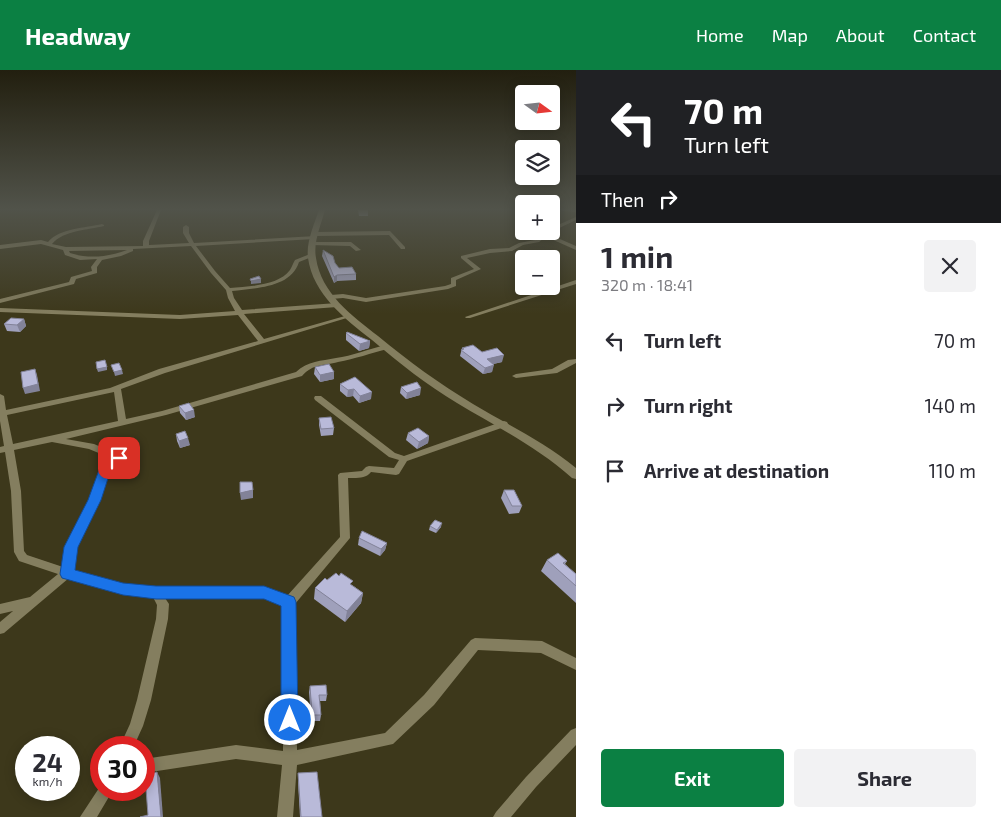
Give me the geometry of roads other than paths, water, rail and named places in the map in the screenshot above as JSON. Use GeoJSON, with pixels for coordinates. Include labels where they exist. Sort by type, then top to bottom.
{"type":"FeatureCollection","features":[{"type":"Feature","properties":{"kind":"street"},"geometry":{"type":"LineString","coordinates":[[0,247],[18,245]]}},
{"type":"Feature","properties":{"kind":"street"},"geometry":{"type":"LineString","coordinates":[[59,245],[66,249],[210,245]]}},
{"type":"Feature","properties":{"kind":"street"},"geometry":{"type":"LineString","coordinates":[[313,245],[312,255],[316,275],[347,317],[440,388],[504,424],[561,461],[576,475]]}},
{"type":"Feature","properties":{"kind":"street"},"geometry":{"type":"LineString","coordinates":[[352,245],[358,250]]}},
{"type":"Feature","properties":{"kind":"street"},"geometry":{"type":"LineString","coordinates":[[401,245],[404,248]]}},
{"type":"Feature","properties":{"kind":"street"},"geometry":{"type":"LineString","coordinates":[[0,310],[180,317],[240,313],[334,301],[343,296],[366,300],[446,288],[454,285],[453,278],[478,269],[463,257],[490,251],[510,250],[519,245]]}},
{"type":"Feature","properties":{"kind":"street"},"geometry":{"type":"LineString","coordinates":[[193,246],[229,290],[231,298],[240,313],[263,342]]}},
{"type":"Feature","properties":{"kind":"street"},"geometry":{"type":"LineString","coordinates":[[66,249],[67,254],[80,258],[119,255],[138,247]]}},
{"type":"Feature","properties":{"kind":"street"},"geometry":{"type":"LineString","coordinates":[[229,290],[286,278],[294,271],[297,261],[312,255]]}},
{"type":"Feature","properties":{"kind":"street"},"geometry":{"type":"LineString","coordinates":[[0,301],[72,283],[73,278],[95,272],[94,267],[100,259],[106,257]]}},
{"type":"Feature","properties":{"kind":"street"},"geometry":{"type":"LineString","coordinates":[[468,317],[576,282]]}},
{"type":"Feature","properties":{"kind":"street"},"geometry":{"type":"LineString","coordinates":[[15,310],[36,292]]}},
{"type":"Feature","properties":{"kind":"street"},"geometry":{"type":"LineString","coordinates":[[3,414],[117,388],[162,371],[347,317]]}},
{"type":"Feature","properties":{"kind":"street"},"geometry":{"type":"LineString","coordinates":[[5,448],[163,413],[299,374],[302,370],[329,360],[335,361],[385,347]]}},
{"type":"Feature","properties":{"kind":"street"},"geometry":{"type":"LineString","coordinates":[[516,376],[554,371],[571,362],[576,362]]}},
{"type":"Feature","properties":{"kind":"street"},"geometry":{"type":"LineString","coordinates":[[117,388],[122,422]]}},
{"type":"Feature","properties":{"kind":"street"},"geometry":{"type":"LineString","coordinates":[[0,396],[5,448],[18,515],[19,552],[23,558],[68,574],[123,589],[156,593],[264,593],[289,602]]}},
{"type":"Feature","properties":{"kind":"street"},"geometry":{"type":"LineString","coordinates":[[318,398],[392,455],[404,459],[504,424]]}},
{"type":"Feature","properties":{"kind":"street"},"geometry":{"type":"LineString","coordinates":[[0,629],[68,574],[71,547],[94,500],[105,470],[118,461],[119,458],[91,446],[52,439]]}},
{"type":"Feature","properties":{"kind":"street"},"geometry":{"type":"LineString","coordinates":[[285,817],[290,759],[289,602],[346,538],[343,476],[365,474],[369,469],[396,472],[404,459]]}},
{"type":"Feature","properties":{"kind":"street"},"geometry":{"type":"LineString","coordinates":[[131,736],[144,700],[162,618],[163,604],[156,593]]}},
{"type":"Feature","properties":{"kind":"street"},"geometry":{"type":"LineString","coordinates":[[0,609],[33,601]]}},
{"type":"Feature","properties":{"kind":"street"},"geometry":{"type":"LineString","coordinates":[[155,764],[236,752],[290,759],[388,739],[429,700],[475,644],[542,647],[576,664]]}},
{"type":"Feature","properties":{"kind":"street"},"geometry":{"type":"LineString","coordinates":[[501,817],[576,735]]}},
{"type":"Feature","properties":{"kind":"street"},"geometry":{"type":"LineString","coordinates":[[88,817],[99,801]]}}]}
